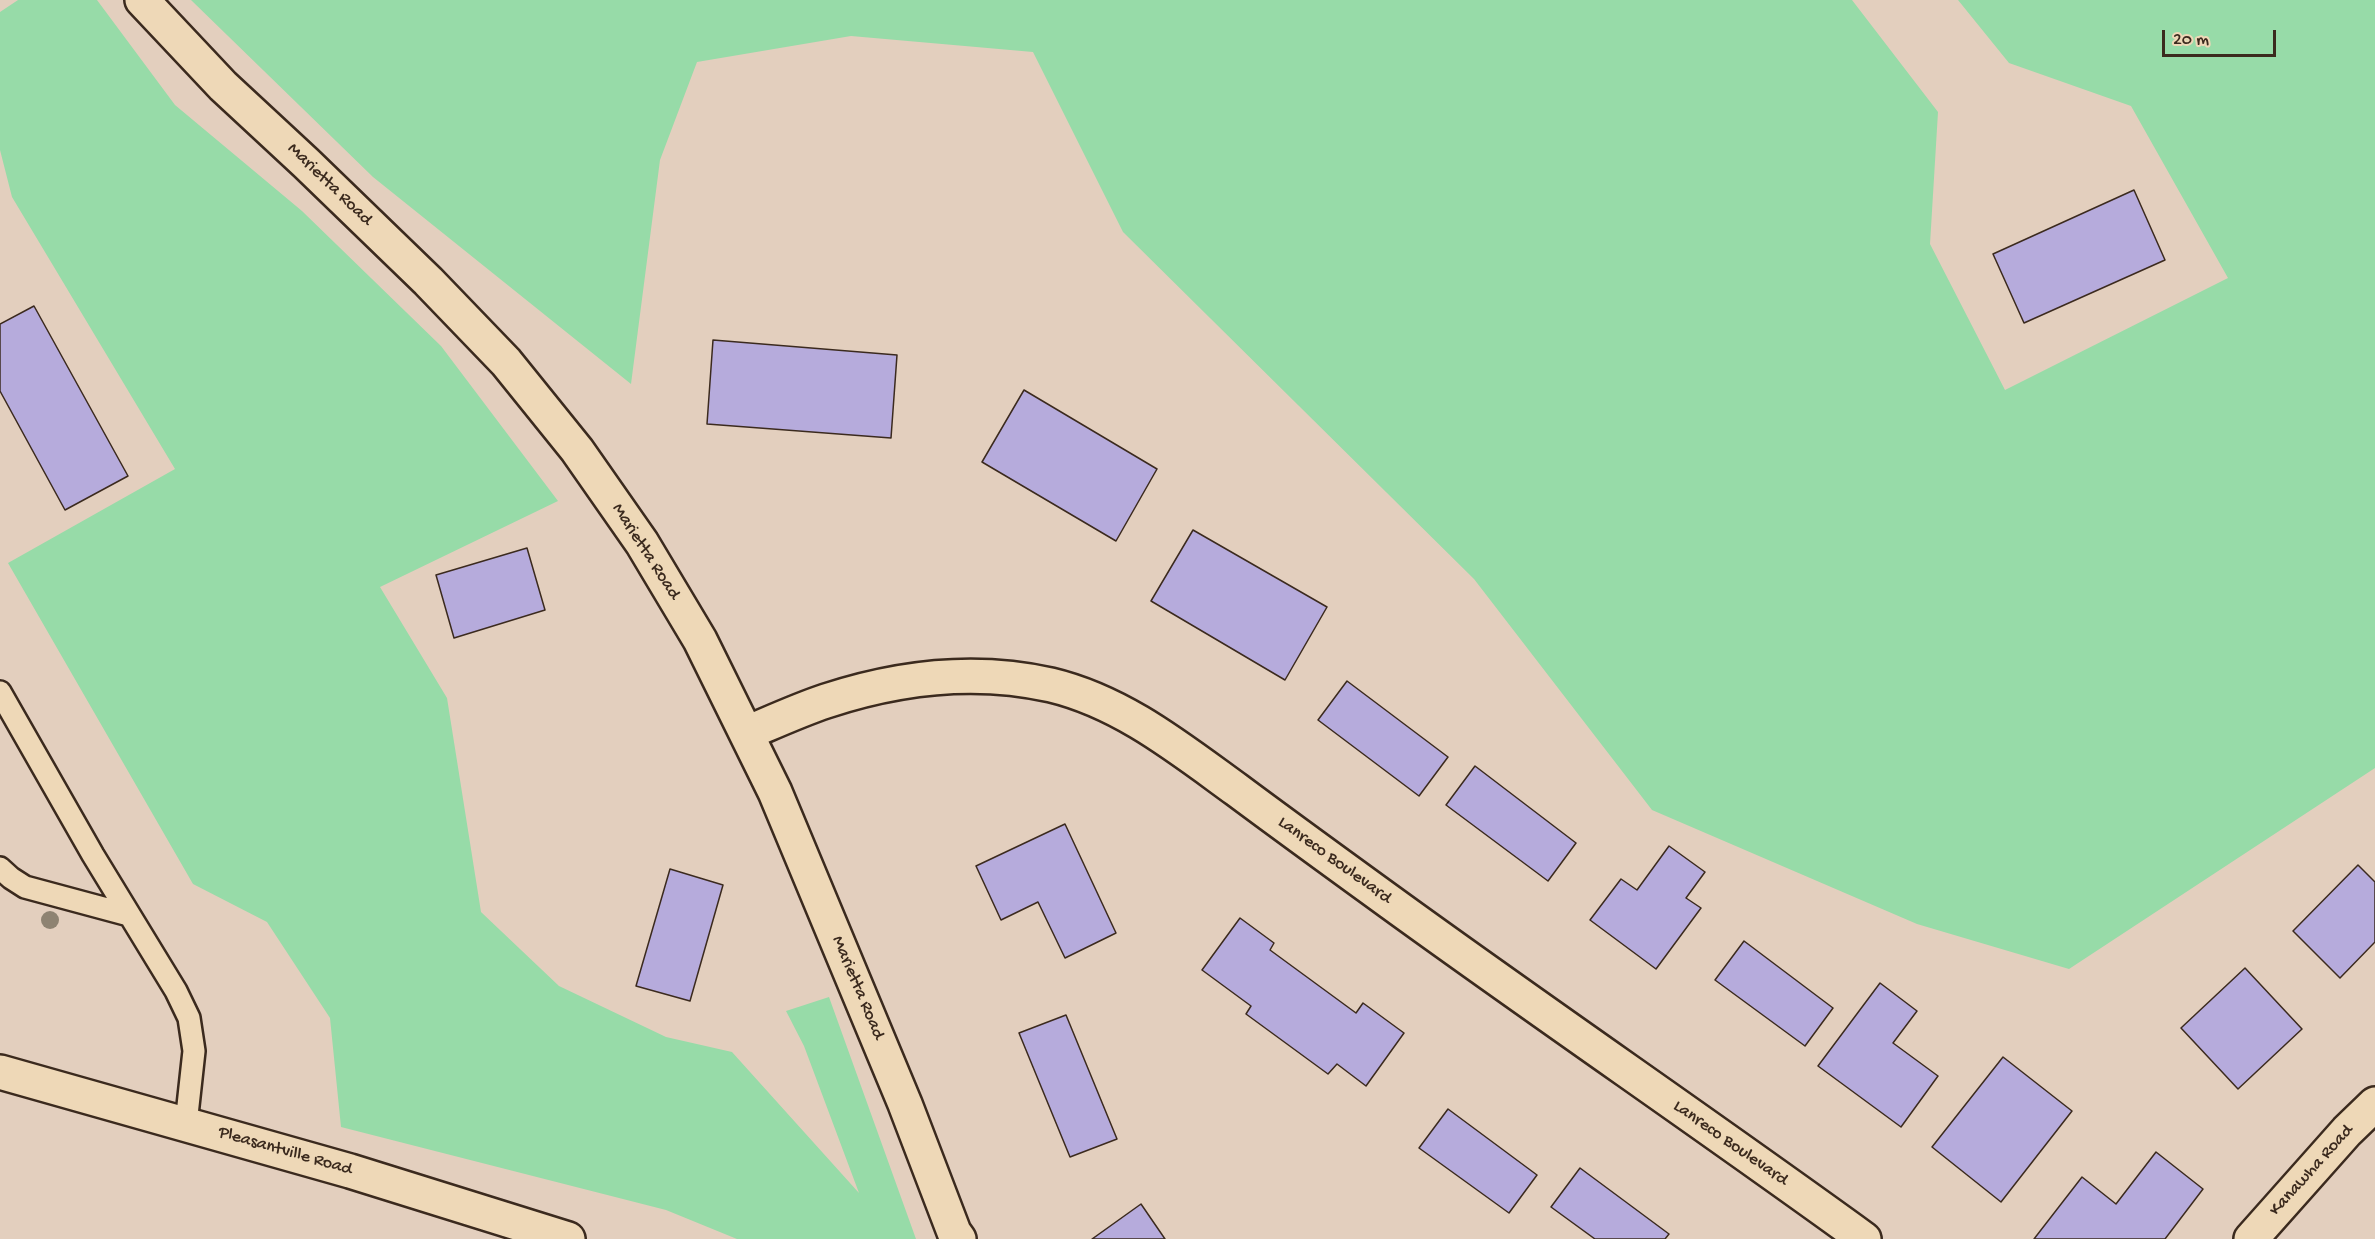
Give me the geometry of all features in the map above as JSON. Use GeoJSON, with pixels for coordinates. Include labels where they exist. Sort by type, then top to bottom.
{"type":"FeatureCollection","features":[{"type":"Feature","properties":{"kind":"street","name":"Marietta Road"},"geometry":{"type":"LineString","coordinates":[[142,0],[223,86],[428,281],[506,363],[577,450],[642,543],[700,640],[775,792],[880,1042],[956,1237]]}},
{"type":"Feature","properties":{"kind":"street","name":"Lanreco Boulevard"},"geometry":{"type":"LineString","coordinates":[[747,733],[823,702],[907,681],[949,675],[1002,677],[1050,685],[1099,700],[1145,725],[1187,754],[1404,912],[1864,1239]]}},
{"type":"Feature","properties":{"kind":"street","name":"Pleasantville Road"},"geometry":{"type":"LineString","coordinates":[[0,1071],[350,1172],[568,1239]]}},
{"type":"Feature","properties":{"kind":"street","name":"Kanawha Road"},"geometry":{"type":"LineString","coordinates":[[2251,1239],[2347,1131],[2375,1104]]}},
{"type":"Feature","properties":{"kind":"lane"},"geometry":{"type":"LineString","coordinates":[[0,692],[129,915],[176,991],[189,1018],[194,1051],[186,1124]]}},
{"type":"Feature","properties":{"kind":"lane"},"geometry":{"type":"LineString","coordinates":[[0,868],[25,886],[129,915]]}},
{"type":"Feature","properties":{"kind":"green space"},"geometry":{"type":"Polygon","coordinates":[[[18,0],[97,0],[175,105],[302,211],[441,346],[558,501],[380,587],[447,698],[481,912],[559,986],[666,1037],[732,1052],[859,1193],[804,1046],[786,1011],[829,997],[916,1239],[737,1239],[666,1210],[341,1127],[330,1018],[267,922],[193,884],[8,563],[175,469],[12,197],[0,150],[0,12],[18,0]]]}},
{"type":"Feature","properties":{"kind":"green space"},"geometry":{"type":"Polygon","coordinates":[[[191,0],[1852,0],[1938,112],[1930,244],[2005,390],[2228,278],[2131,106],[2009,63],[1958,0],[2375,0],[2375,768],[2069,969],[1917,924],[1652,810],[1474,579],[1123,232],[1033,52],[851,36],[697,62],[660,160],[631,384],[373,177],[191,0]]]}},
{"type":"Feature","properties":{"kind":"building"},"geometry":{"type":"Polygon","coordinates":[[[2134,190],[2165,260],[2024,323],[1993,254],[2134,190]]]}},
{"type":"Feature","properties":{"kind":"building"},"geometry":{"type":"Polygon","coordinates":[[[34,306],[128,476],[65,510],[0,391],[0,324],[34,306]]]}},
{"type":"Feature","properties":{"kind":"building"},"geometry":{"type":"Polygon","coordinates":[[[713,340],[897,355],[891,438],[707,424],[713,340]]]}},
{"type":"Feature","properties":{"kind":"building"},"geometry":{"type":"Polygon","coordinates":[[[1024,390],[1157,469],[1116,541],[982,462],[1024,390]]]}},
{"type":"Feature","properties":{"kind":"building"},"geometry":{"type":"Polygon","coordinates":[[[1193,530],[1327,607],[1285,680],[1151,601],[1193,530]]]}},
{"type":"Feature","properties":{"kind":"building"},"geometry":{"type":"Polygon","coordinates":[[[527,548],[545,610],[454,638],[436,575],[527,548]]]}},
{"type":"Feature","properties":{"kind":"building"},"geometry":{"type":"Polygon","coordinates":[[[1347,681],[1448,757],[1419,796],[1318,720],[1347,681]]]}},
{"type":"Feature","properties":{"kind":"building"},"geometry":{"type":"Polygon","coordinates":[[[1475,766],[1576,843],[1548,881],[1446,805],[1475,766]]]}},
{"type":"Feature","properties":{"kind":"building"},"geometry":{"type":"Polygon","coordinates":[[[1065,824],[1116,933],[1065,958],[1038,902],[1001,920],[976,866],[1065,824]]]}},
{"type":"Feature","properties":{"kind":"building"},"geometry":{"type":"Polygon","coordinates":[[[1669,846],[1705,872],[1686,898],[1701,908],[1656,969],[1590,920],[1621,879],[1637,890],[1669,846]]]}},
{"type":"Feature","properties":{"kind":"building"},"geometry":{"type":"Polygon","coordinates":[[[2358,865],[2375,882],[2375,942],[2340,978],[2293,931],[2358,865]]]}},
{"type":"Feature","properties":{"kind":"building"},"geometry":{"type":"Polygon","coordinates":[[[670,869],[723,885],[690,1001],[636,986],[670,869]]]}},
{"type":"Feature","properties":{"kind":"building"},"geometry":{"type":"Polygon","coordinates":[[[1240,918],[1274,943],[1270,950],[1356,1013],[1363,1003],[1404,1033],[1366,1086],[1337,1064],[1328,1074],[1246,1014],[1251,1006],[1202,970],[1240,918]]]}},
{"type":"Feature","properties":{"kind":"building"},"geometry":{"type":"Polygon","coordinates":[[[1744,941],[1833,1008],[1805,1046],[1715,980],[1744,941]]]}},
{"type":"Feature","properties":{"kind":"building"},"geometry":{"type":"Polygon","coordinates":[[[2245,968],[2302,1029],[2238,1089],[2181,1028],[2245,968]]]}},
{"type":"Feature","properties":{"kind":"building"},"geometry":{"type":"Polygon","coordinates":[[[1880,983],[1917,1011],[1893,1043],[1938,1076],[1901,1127],[1818,1066],[1880,983]]]}},
{"type":"Feature","properties":{"kind":"building"},"geometry":{"type":"Polygon","coordinates":[[[1066,1015],[1117,1139],[1070,1157],[1019,1033],[1066,1015]]]}},
{"type":"Feature","properties":{"kind":"building"},"geometry":{"type":"Polygon","coordinates":[[[2003,1057],[2072,1111],[2001,1202],[1932,1147],[2003,1057]]]}},
{"type":"Feature","properties":{"kind":"building"},"geometry":{"type":"Polygon","coordinates":[[[1448,1109],[1537,1175],[1509,1213],[1419,1148],[1448,1109]]]}},
{"type":"Feature","properties":{"kind":"building"},"geometry":{"type":"Polygon","coordinates":[[[2156,1152],[2203,1189],[2165,1239],[2034,1239],[2082,1177],[2116,1204],[2156,1152]]]}},
{"type":"Feature","properties":{"kind":"building"},"geometry":{"type":"Polygon","coordinates":[[[1580,1168],[1669,1234],[1665,1239],[1595,1239],[1551,1207],[1580,1168]]]}},
{"type":"Feature","properties":{"kind":"building"},"geometry":{"type":"Polygon","coordinates":[[[1141,1204],[1165,1239],[1092,1239],[1141,1204]]]}}]}
